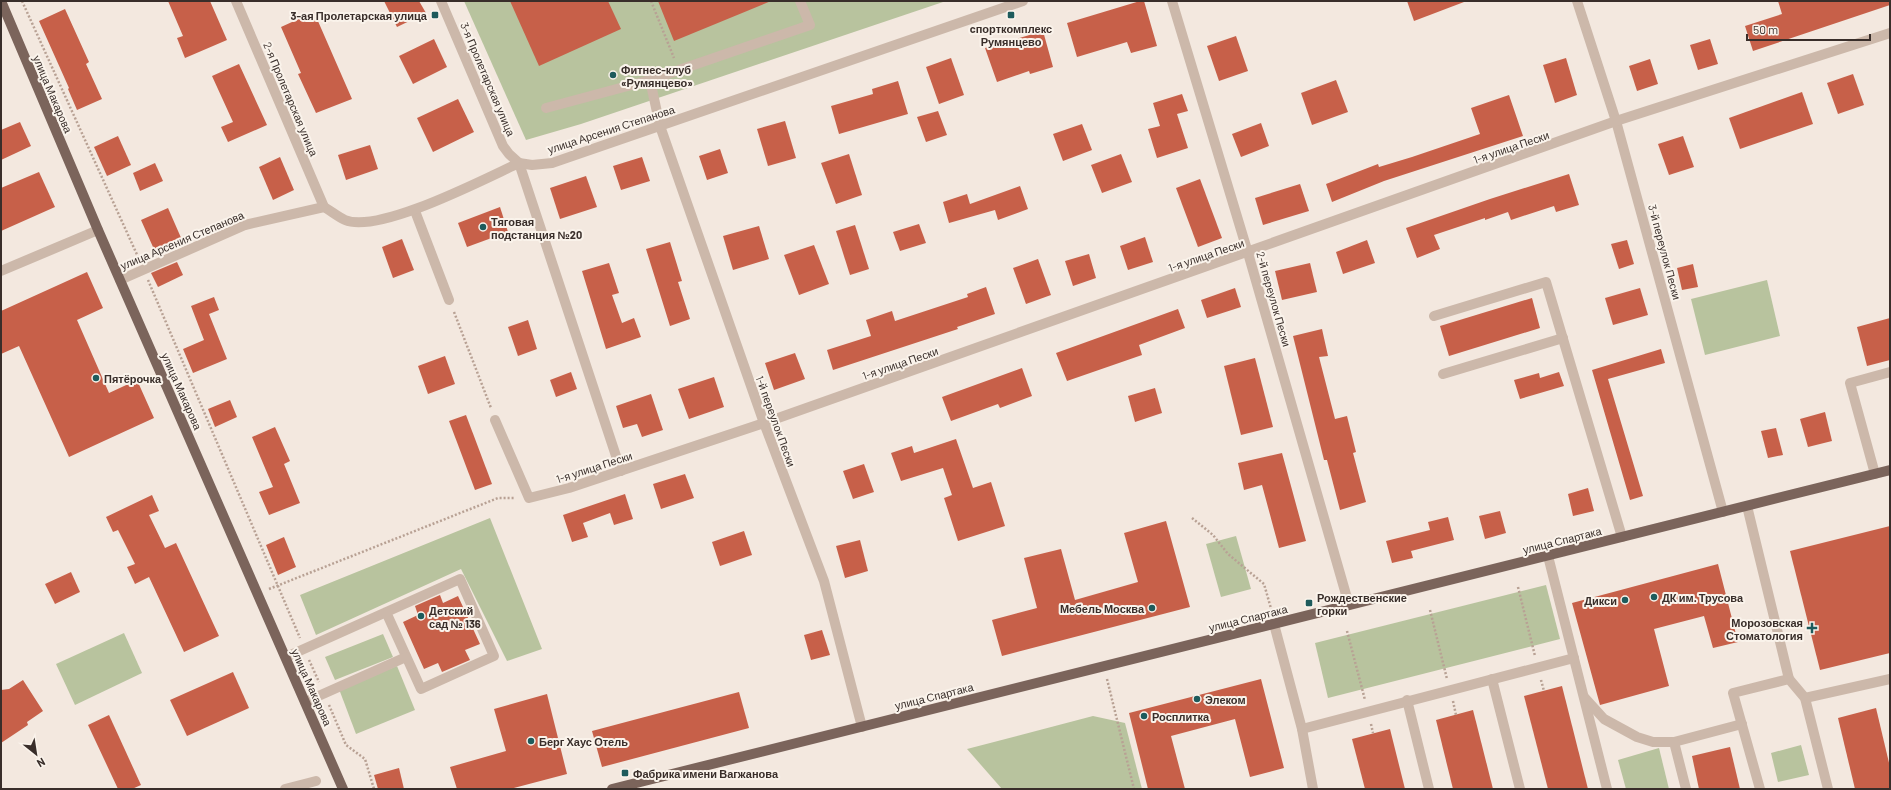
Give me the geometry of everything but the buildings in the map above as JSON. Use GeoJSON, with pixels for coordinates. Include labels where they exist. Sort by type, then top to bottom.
{"type":"FeatureCollection","features":[{"type":"Feature","properties":{"kind":"main road","name":"улица Макарова"},"geometry":{"type":"LineString","coordinates":[[1,1],[98,230],[343,789]]}},
{"type":"Feature","properties":{"kind":"main road","name":"улица Спартака"},"geometry":{"type":"LineString","coordinates":[[612,789],[1890,470]]}},
{"type":"Feature","properties":{"kind":"street","name":"2-я Пролетарская улица"},"geometry":{"type":"LineString","coordinates":[[236,1],[324,207]]}},
{"type":"Feature","properties":{"kind":"street","name":"3-я Пролетарская улица"},"geometry":{"type":"LineString","coordinates":[[441,1],[503,146],[519,163]]}},
{"type":"Feature","properties":{"kind":"street"},"geometry":{"type":"LineString","coordinates":[[546,108],[679,72],[810,25],[800,1]]}},
{"type":"Feature","properties":{"kind":"street","name":"улица Арсения Степанова"},"geometry":{"type":"LineString","coordinates":[[120,280],[245,225],[324,207],[345,220],[365,223],[415,210],[519,163],[532,165],[552,163],[1023,1]]}},
{"type":"Feature","properties":{"kind":"street","name":"2-й переулок Пески"},"geometry":{"type":"LineString","coordinates":[[1172,1],[1248,253],[1349,605]]}},
{"type":"Feature","properties":{"kind":"street","name":"3-й переулок Пески"},"geometry":{"type":"LineString","coordinates":[[1577,1],[1616,121],[1723,512]]}},
{"type":"Feature","properties":{"kind":"street","name":"1-я улица Пески"},"geometry":{"type":"LineString","coordinates":[[495,420],[529,498],[569,488],[764,424],[1616,121],[1890,33]]}},
{"type":"Feature","properties":{"kind":"street","name":"1-й переулок Пески"},"geometry":{"type":"LineString","coordinates":[[650,80],[660,126],[764,424],[824,580],[862,726]]}},
{"type":"Feature","properties":{"kind":"street"},"geometry":{"type":"LineString","coordinates":[[519,163],[621,471]]}},
{"type":"Feature","properties":{"kind":"street"},"geometry":{"type":"LineString","coordinates":[[415,210],[449,300]]}},
{"type":"Feature","properties":{"kind":"street"},"geometry":{"type":"LineString","coordinates":[[1,271],[98,230]]}},
{"type":"Feature","properties":{"kind":"street"},"geometry":{"type":"LineString","coordinates":[[1434,316],[1546,282],[1622,537]]}},
{"type":"Feature","properties":{"kind":"street"},"geometry":{"type":"LineString","coordinates":[[1443,374],[1563,338]]}},
{"type":"Feature","properties":{"kind":"street"},"geometry":{"type":"LineString","coordinates":[[1875,474],[1850,383],[1890,372]]}},
{"type":"Feature","properties":{"kind":"street"},"geometry":{"type":"LineString","coordinates":[[1747,506],[1789,680],[1805,698],[1828,789]]}},
{"type":"Feature","properties":{"kind":"street"},"geometry":{"type":"LineString","coordinates":[[1548,556],[1607,789]]}},
{"type":"Feature","properties":{"kind":"street"},"geometry":{"type":"LineString","coordinates":[[286,657],[386,612],[460,579],[494,656],[421,689],[386,612]]}},
{"type":"Feature","properties":{"kind":"street"},"geometry":{"type":"LineString","coordinates":[[1274,624],[1302,728],[1313,789]]}},
{"type":"Feature","properties":{"kind":"street"},"geometry":{"type":"LineString","coordinates":[[305,702],[406,657]]}},
{"type":"Feature","properties":{"kind":"street"},"geometry":{"type":"LineString","coordinates":[[1302,728],[1574,658]]}},
{"type":"Feature","properties":{"kind":"street"},"geometry":{"type":"LineString","coordinates":[[1492,679],[1520,789]]}},
{"type":"Feature","properties":{"kind":"street"},"geometry":{"type":"LineString","coordinates":[[1805,698],[1890,679]]}},
{"type":"Feature","properties":{"kind":"street"},"geometry":{"type":"LineString","coordinates":[[1760,789],[1733,693],[1789,680]]}},
{"type":"Feature","properties":{"kind":"street"},"geometry":{"type":"LineString","coordinates":[[1583,696],[1604,719],[1636,737],[1652,742],[1674,742],[1742,724]]}},
{"type":"Feature","properties":{"kind":"street"},"geometry":{"type":"LineString","coordinates":[[1407,700],[1429,789]]}},
{"type":"Feature","properties":{"kind":"street"},"geometry":{"type":"LineString","coordinates":[[1674,742],[1686,789]]}},
{"type":"Feature","properties":{"kind":"street"},"geometry":{"type":"LineString","coordinates":[[285,789],[316,781]]}},
{"type":"Feature","properties":{"kind":"path"},"geometry":{"type":"LineString","coordinates":[[22,1],[144,269],[277,586],[346,745],[366,759],[374,789]]}},
{"type":"Feature","properties":{"kind":"path"},"geometry":{"type":"LineString","coordinates":[[651,1],[679,72]]}},
{"type":"Feature","properties":{"kind":"path"},"geometry":{"type":"LineString","coordinates":[[449,300],[495,420]]}},
{"type":"Feature","properties":{"kind":"path"},"geometry":{"type":"LineString","coordinates":[[258,594],[498,498]]}},
{"type":"Feature","properties":{"kind":"path"},"geometry":{"type":"LineString","coordinates":[[1192,518],[1213,535],[1228,554],[1264,584],[1274,624]]}},
{"type":"Feature","properties":{"kind":"path"},"geometry":{"type":"LineString","coordinates":[[1518,587],[1544,691]]}},
{"type":"Feature","properties":{"kind":"path"},"geometry":{"type":"LineString","coordinates":[[1430,610],[1456,715]]}},
{"type":"Feature","properties":{"kind":"path"},"geometry":{"type":"LineString","coordinates":[[1348,631],[1373,733]]}},
{"type":"Feature","properties":{"kind":"path"},"geometry":{"type":"LineString","coordinates":[[1104,666],[1134,789]]}},
{"type":"Feature","properties":{"kind":"green space","name":"Фитнес-клуб «Румянцево»"},"geometry":{"type":"Polygon","coordinates":[[[464,1],[946,1],[581,124],[526,140],[464,1]]]}},
{"type":"Feature","properties":{"kind":"green space"},"geometry":{"type":"Polygon","coordinates":[[[1767,280],[1780,336],[1705,355],[1691,299],[1767,280]]]}},
{"type":"Feature","properties":{"kind":"green space"},"geometry":{"type":"Polygon","coordinates":[[[490,518],[542,649],[507,661],[461,569],[316,635],[300,595],[490,518]]]}},
{"type":"Feature","properties":{"kind":"green space"},"geometry":{"type":"Polygon","coordinates":[[[1236,536],[1251,589],[1221,597],[1206,544],[1236,536]]]}},
{"type":"Feature","properties":{"kind":"green space"},"geometry":{"type":"Polygon","coordinates":[[[1546,585],[1560,639],[1328,698],[1315,643],[1546,585]]]}},
{"type":"Feature","properties":{"kind":"green space"},"geometry":{"type":"Polygon","coordinates":[[[124,633],[142,673],[75,705],[56,664],[124,633]]]}},
{"type":"Feature","properties":{"kind":"green space"},"geometry":{"type":"Polygon","coordinates":[[[383,634],[393,657],[335,680],[325,657],[383,634]]]}},
{"type":"Feature","properties":{"kind":"green space"},"geometry":{"type":"Polygon","coordinates":[[[397,666],[415,710],[356,734],[339,689],[397,666]]]}},
{"type":"Feature","properties":{"kind":"green space"},"geometry":{"type":"Polygon","coordinates":[[[1093,716],[1125,723],[1142,789],[1002,789],[967,749],[1093,716]]]}},
{"type":"Feature","properties":{"kind":"green space"},"geometry":{"type":"Polygon","coordinates":[[[1801,745],[1809,775],[1778,782],[1771,753],[1801,745]]]}},
{"type":"Feature","properties":{"kind":"green space"},"geometry":{"type":"Polygon","coordinates":[[[1659,748],[1669,789],[1626,789],[1618,760],[1659,748]]]}},
{"type":"Feature","properties":{"kind":"place","name":"3-ая Пролетарская улица"},"geometry":{"type":"Point","coordinates":[435,15]}},
{"type":"Feature","properties":{"kind":"place","name":"cпорткомплекс Румянцево"},"geometry":{"type":"Point","coordinates":[1011,15]}},
{"type":"Feature","properties":{"kind":"place","name":"Фитнес-клуб «Румянцево»"},"geometry":{"type":"Point","coordinates":[613,75]}},
{"type":"Feature","properties":{"kind":"place","name":"Тяговая подстанция №20"},"geometry":{"type":"Point","coordinates":[483,227]}},
{"type":"Feature","properties":{"kind":"place","name":"Пятёрочка"},"geometry":{"type":"Point","coordinates":[96,378]}},
{"type":"Feature","properties":{"kind":"place","name":"ДК им. Трусова"},"geometry":{"type":"Point","coordinates":[1654,597]}},
{"type":"Feature","properties":{"kind":"place","name":"Дикси"},"geometry":{"type":"Point","coordinates":[1625,600]}},
{"type":"Feature","properties":{"kind":"place","name":"Рождественские горки"},"geometry":{"type":"Point","coordinates":[1309,603]}},
{"type":"Feature","properties":{"kind":"place","name":"Мебель Москва"},"geometry":{"type":"Point","coordinates":[1152,608]}},
{"type":"Feature","properties":{"kind":"place","name":"Детский сад № 136"},"geometry":{"type":"Point","coordinates":[421,616]}},
{"type":"Feature","properties":{"kind":"place","name":"Морозовская Стоматология"},"geometry":{"type":"Point","coordinates":[1812,628]}},
{"type":"Feature","properties":{"kind":"place","name":"Элеком"},"geometry":{"type":"Point","coordinates":[1197,699]}},
{"type":"Feature","properties":{"kind":"place","name":"Росплитка"},"geometry":{"type":"Point","coordinates":[1144,716]}},
{"type":"Feature","properties":{"kind":"place","name":"Берг Хаус Отель"},"geometry":{"type":"Point","coordinates":[531,741]}},
{"type":"Feature","properties":{"kind":"place","name":"Фабрика имени Вагжанова"},"geometry":{"type":"Point","coordinates":[625,773]}}]}
